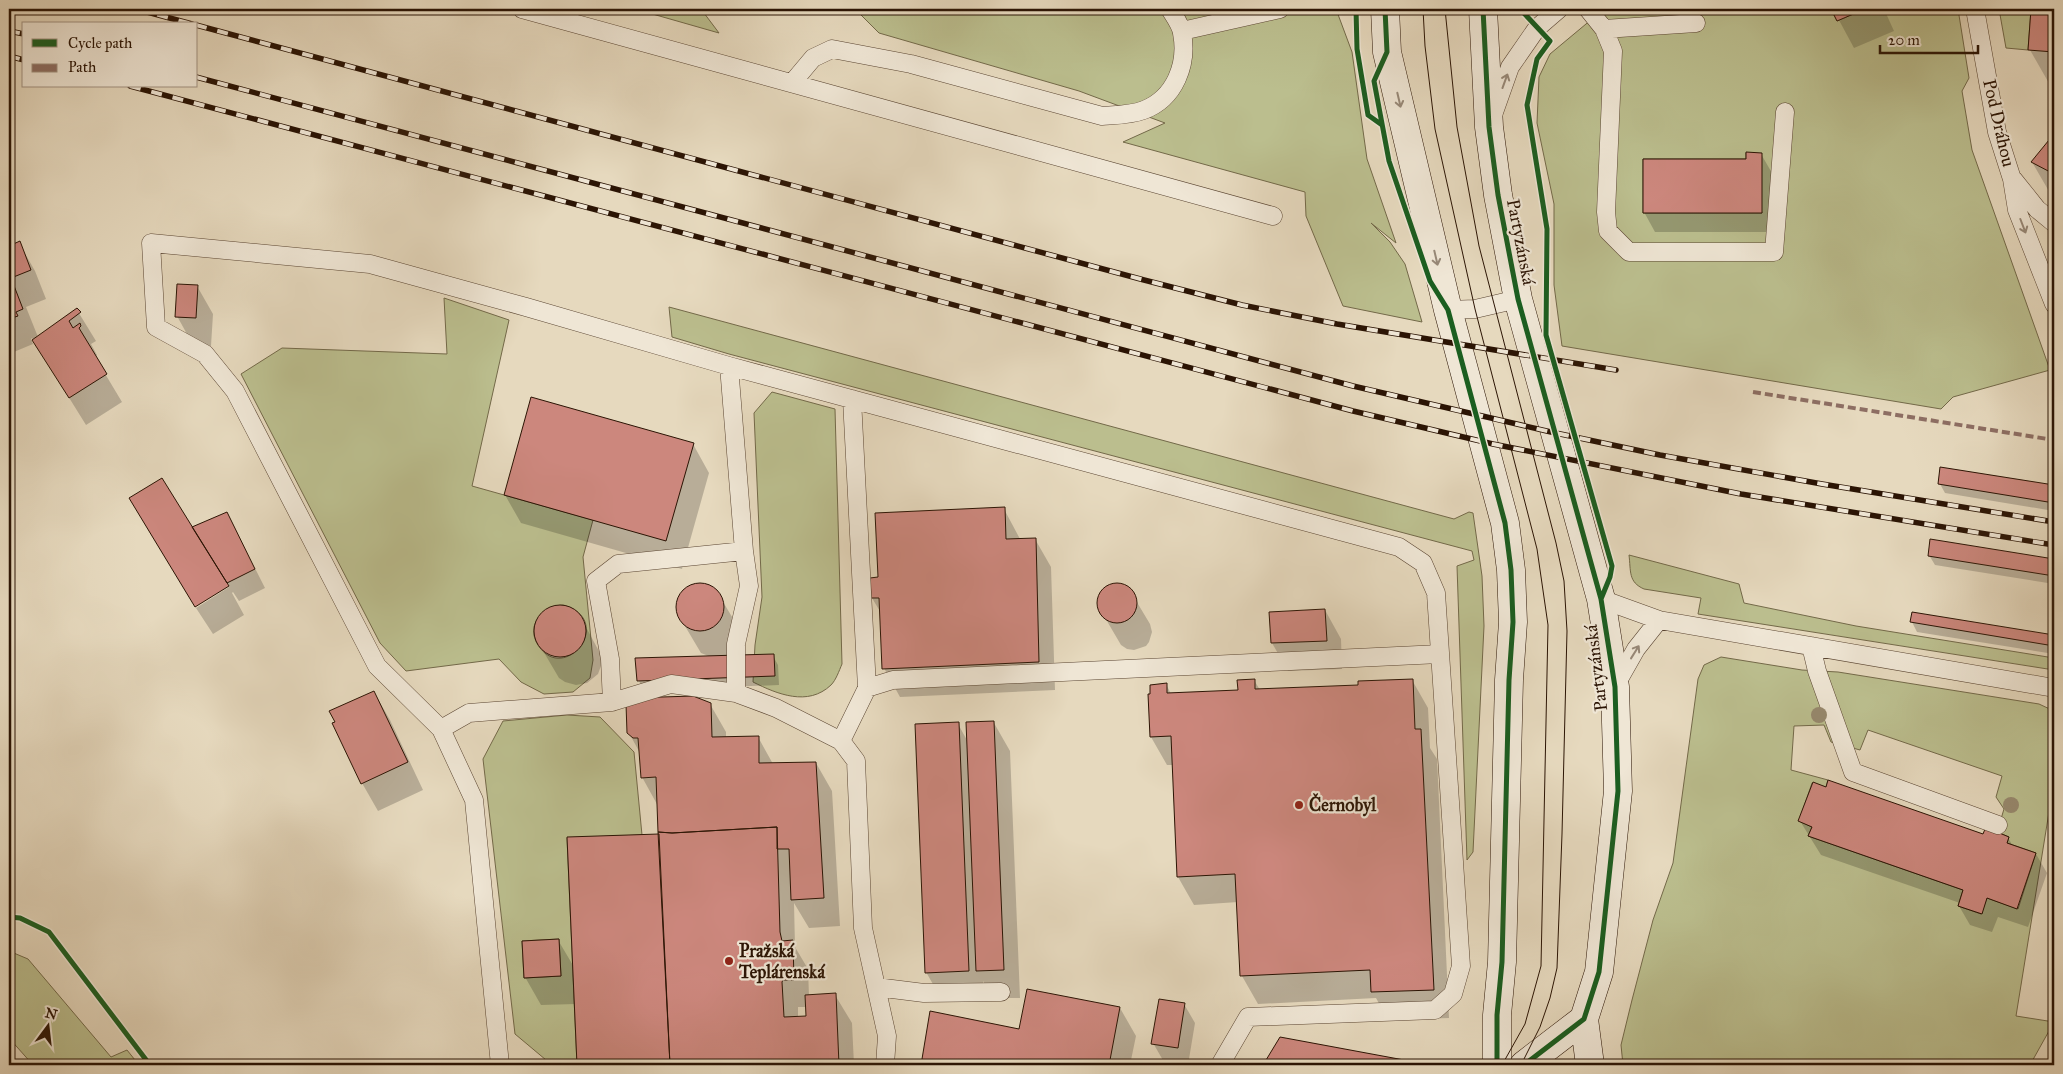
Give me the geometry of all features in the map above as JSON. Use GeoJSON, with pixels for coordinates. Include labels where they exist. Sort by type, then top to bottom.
{"type":"FeatureCollection","features":[{"type":"Feature","properties":{"kind":"main road"},"geometry":{"type":"LineString","coordinates":[[1385,9],[1387,52],[1448,310],[1505,523],[1511,570],[1513,622],[1509,680],[1502,962],[1497,1014],[1497,1065]]}},
{"type":"Feature","properties":{"kind":"main road","name":"Partyzánská"},"geometry":{"type":"LineString","coordinates":[[1483,9],[1489,127],[1498,195],[1518,299],[1601,598],[1615,687],[1618,791],[1599,972],[1584,1019]]}},
{"type":"Feature","properties":{"kind":"main road"},"geometry":{"type":"LineString","coordinates":[[1524,1065],[1584,1019]]}},
{"type":"Feature","properties":{"kind":"main road"},"geometry":{"type":"LineString","coordinates":[[1584,1019],[1590,1065]]}},
{"type":"Feature","properties":{"kind":"lane"},"geometry":{"type":"LineString","coordinates":[[522,9],[1274,216]]}},
{"type":"Feature","properties":{"kind":"lane"},"geometry":{"type":"LineString","coordinates":[[792,83],[813,58],[832,49],[911,64],[1102,116],[1123,115],[1145,110],[1168,94],[1178,78],[1183,59],[1182,31],[1170,9]]}},
{"type":"Feature","properties":{"kind":"lane"},"geometry":{"type":"LineString","coordinates":[[1182,31],[1280,9]]}},
{"type":"Feature","properties":{"kind":"lane"},"geometry":{"type":"LineString","coordinates":[[1489,127],[1510,67],[1537,28],[1559,9]]}},
{"type":"Feature","properties":{"kind":"lane"},"geometry":{"type":"LineString","coordinates":[[1588,9],[1604,29],[1613,51],[1606,212],[1608,231],[1629,252],[1774,252],[1785,112]]}},
{"type":"Feature","properties":{"kind":"lane","name":"Pod Dráhou"},"geometry":{"type":"LineString","coordinates":[[1975,9],[1997,132],[2012,179],[2017,210],[2054,304]]}},
{"type":"Feature","properties":{"kind":"lane"},"geometry":{"type":"LineString","coordinates":[[1604,29],[1696,23]]}},
{"type":"Feature","properties":{"kind":"lane","name":"Pod Dráhou"},"geometry":{"type":"LineString","coordinates":[[2012,179],[2037,209],[2054,223]]}},
{"type":"Feature","properties":{"kind":"lane"},"geometry":{"type":"LineString","coordinates":[[500,1065],[474,800],[441,729],[377,666],[235,391],[205,354],[156,327],[152,243],[370,264],[729,366],[1399,547],[1423,563],[1436,593],[1461,966],[1453,994],[1435,1010],[1248,1017],[1220,1065]]}},
{"type":"Feature","properties":{"kind":"lane"},"geometry":{"type":"LineString","coordinates":[[1448,310],[1475,309],[1518,299]]}},
{"type":"Feature","properties":{"kind":"lane"},"geometry":{"type":"LineString","coordinates":[[729,366],[744,551],[750,586],[736,644],[736,693]]}},
{"type":"Feature","properties":{"kind":"lane"},"geometry":{"type":"LineString","coordinates":[[841,741],[867,688],[852,399]]}},
{"type":"Feature","properties":{"kind":"lane"},"geometry":{"type":"LineString","coordinates":[[612,702],[610,659],[596,581],[618,564],[744,551]]}},
{"type":"Feature","properties":{"kind":"lane"},"geometry":{"type":"LineString","coordinates":[[1601,598],[1660,620],[2054,688]]}},
{"type":"Feature","properties":{"kind":"lane"},"geometry":{"type":"LineString","coordinates":[[1615,687],[1636,649],[1660,620]]}},
{"type":"Feature","properties":{"kind":"lane"},"geometry":{"type":"LineString","coordinates":[[1811,646],[1817,671],[1852,772],[1998,825]]}},
{"type":"Feature","properties":{"kind":"lane"},"geometry":{"type":"LineString","coordinates":[[867,688],[893,680],[1440,654]]}},
{"type":"Feature","properties":{"kind":"lane"},"geometry":{"type":"LineString","coordinates":[[441,729],[469,713],[612,702],[671,684],[736,693],[776,708],[841,741],[856,761],[863,928],[887,1036],[885,1065]]}},
{"type":"Feature","properties":{"kind":"lane"},"geometry":{"type":"LineString","coordinates":[[876,987],[924,993],[1002,992]]}},
{"type":"Feature","properties":{"kind":"green space"},"geometry":{"type":"Polygon","coordinates":[[[635,9],[701,9],[719,33],[635,9]]]}},
{"type":"Feature","properties":{"kind":"green space"},"geometry":{"type":"Polygon","coordinates":[[[855,9],[1336,9],[1352,52],[1367,159],[1396,243],[1371,223],[1390,242],[1405,264],[1422,322],[1343,306],[1306,216],[1305,192],[1123,142],[1165,123],[1079,91],[879,33],[855,9]]]}},
{"type":"Feature","properties":{"kind":"green space"},"geometry":{"type":"Polygon","coordinates":[[[1604,9],[1831,9],[1837,21],[1865,9],[1958,9],[1969,78],[1962,91],[1972,150],[2050,370],[1953,397],[1941,409],[1562,346],[1554,285],[1554,204],[1537,123],[1539,77],[1550,54],[1604,9]],[[1746,153],[1746,159],[1643,159],[1643,213],[1762,213],[1746,153]]]}},
{"type":"Feature","properties":{"kind":"green space"},"geometry":{"type":"Polygon","coordinates":[[[1999,9],[2031,9],[2028,50],[2006,48],[1999,9]]]}},
{"type":"Feature","properties":{"kind":"green space"},"geometry":{"type":"Polygon","coordinates":[[[444,298],[509,320],[472,486],[593,520],[583,557],[593,660],[590,678],[573,692],[544,694],[521,682],[499,659],[406,671],[380,643],[241,374],[282,348],[447,354],[444,298]],[[563,605],[549,609],[538,618],[534,630],[535,638],[538,645],[549,656],[560,658],[572,654],[580,646],[586,635],[586,623],[578,613],[563,605]]]}},
{"type":"Feature","properties":{"kind":"green space"},"geometry":{"type":"Polygon","coordinates":[[[669,307],[1454,519],[1469,512],[1473,513],[1482,576],[1484,626],[1473,852],[1467,860],[1457,566],[1474,560],[1472,551],[729,354],[672,337],[669,307]]]}},
{"type":"Feature","properties":{"kind":"green space"},"geometry":{"type":"Polygon","coordinates":[[[772,392],[835,409],[842,664],[831,685],[822,692],[812,696],[803,697],[782,694],[753,682],[755,645],[762,597],[754,413],[772,392]]]}},
{"type":"Feature","properties":{"kind":"green space"},"geometry":{"type":"Polygon","coordinates":[[[1629,555],[1739,584],[1744,603],[1856,626],[2054,658],[2054,670],[1698,614],[1701,598],[1644,589],[1635,583],[1631,575],[1629,555]]]}},
{"type":"Feature","properties":{"kind":"green space"},"geometry":{"type":"Polygon","coordinates":[[[1721,657],[1802,670],[1838,672],[2039,704],[2054,711],[2054,781],[2016,1016],[2054,1022],[2030,1065],[1623,1065],[1621,1045],[1632,1000],[1653,920],[1673,863],[1698,679],[1704,665],[1721,657]],[[1824,725],[1794,726],[1791,770],[1828,780],[1826,787],[1812,783],[1799,821],[1812,827],[1808,836],[1963,890],[1958,906],[1981,914],[1987,898],[2018,909],[2036,853],[2007,843],[2009,837],[1997,832],[2004,809],[1996,797],[2002,776],[1868,730],[1860,750],[1831,742],[1824,725]]]}},
{"type":"Feature","properties":{"kind":"green space"},"geometry":{"type":"Polygon","coordinates":[[[567,715],[600,717],[634,752],[642,835],[567,838],[577,1065],[552,1065],[515,1034],[483,759],[503,721],[567,715]],[[559,939],[522,941],[524,978],[561,976],[559,939]]]}},
{"type":"Feature","properties":{"kind":"green space"},"geometry":{"type":"Polygon","coordinates":[[[9,951],[28,959],[111,1057],[127,1050],[139,1065],[33,1065],[9,1038],[9,951]]]}},
{"type":"Feature","properties":{"kind":"building"},"geometry":{"type":"Polygon","coordinates":[[[1831,9],[1865,9],[1837,21],[1831,9]]]}},
{"type":"Feature","properties":{"kind":"building"},"geometry":{"type":"Polygon","coordinates":[[[2031,9],[2054,9],[2054,52],[2028,50],[2031,9]]]}},
{"type":"Feature","properties":{"kind":"building"},"geometry":{"type":"Polygon","coordinates":[[[2049,140],[2052,142],[2054,140],[2054,174],[2031,162],[2049,140]]]}},
{"type":"Feature","properties":{"kind":"building"},"geometry":{"type":"Polygon","coordinates":[[[1746,152],[1762,153],[1762,213],[1643,213],[1643,159],[1746,159],[1746,152]]]}},
{"type":"Feature","properties":{"kind":"building"},"geometry":{"type":"Polygon","coordinates":[[[20,241],[31,270],[11,278],[23,309],[16,312],[18,316],[9,319],[9,246],[20,241]]]}},
{"type":"Feature","properties":{"kind":"building"},"geometry":{"type":"Polygon","coordinates":[[[177,284],[198,285],[196,318],[175,317],[177,284]]]}},
{"type":"Feature","properties":{"kind":"building"},"geometry":{"type":"Polygon","coordinates":[[[77,308],[81,312],[69,321],[73,328],[80,323],[81,326],[79,328],[107,374],[69,398],[32,340],[77,308]]]}},
{"type":"Feature","properties":{"kind":"building"},"geometry":{"type":"Polygon","coordinates":[[[531,397],[694,443],[666,541],[504,495],[531,397]]]}},
{"type":"Feature","properties":{"kind":"building"},"geometry":{"type":"Polygon","coordinates":[[[1940,467],[2054,485],[2054,503],[1938,484],[1940,467]]]}},
{"type":"Feature","properties":{"kind":"building"},"geometry":{"type":"Polygon","coordinates":[[[162,478],[229,586],[195,607],[129,498],[162,478]]]}},
{"type":"Feature","properties":{"kind":"building"},"geometry":{"type":"Polygon","coordinates":[[[1005,507],[1006,539],[1036,538],[1039,662],[882,669],[879,598],[871,598],[870,578],[878,577],[875,513],[1005,507]]]}},
{"type":"Feature","properties":{"kind":"building"},"geometry":{"type":"Polygon","coordinates":[[[227,512],[255,569],[227,583],[192,527],[227,512]]]}},
{"type":"Feature","properties":{"kind":"building"},"geometry":{"type":"Polygon","coordinates":[[[1930,539],[2054,559],[2054,576],[1928,556],[1930,539]]]}},
{"type":"Feature","properties":{"kind":"building"},"geometry":{"type":"Polygon","coordinates":[[[700,583],[709,585],[717,590],[722,598],[724,607],[722,616],[717,624],[709,629],[700,631],[691,629],[683,624],[678,616],[676,607],[678,598],[683,590],[691,585],[700,583]]]}},
{"type":"Feature","properties":{"kind":"building"},"geometry":{"type":"Polygon","coordinates":[[[1117,583],[1131,589],[1137,603],[1131,617],[1117,623],[1103,617],[1097,603],[1103,589],[1117,583]]]}},
{"type":"Feature","properties":{"kind":"building"},"geometry":{"type":"Polygon","coordinates":[[[555,605],[565,605],[575,609],[582,616],[586,631],[582,646],[575,653],[565,657],[555,657],[545,653],[538,646],[534,636],[534,626],[538,616],[545,609],[555,605]]]}},
{"type":"Feature","properties":{"kind":"building"},"geometry":{"type":"Polygon","coordinates":[[[1325,609],[1327,641],[1271,643],[1269,612],[1325,609]]]}},
{"type":"Feature","properties":{"kind":"building"},"geometry":{"type":"Polygon","coordinates":[[[1912,612],[2054,635],[2054,646],[1910,622],[1912,612]]]}},
{"type":"Feature","properties":{"kind":"building"},"geometry":{"type":"Polygon","coordinates":[[[774,654],[775,676],[637,681],[635,658],[774,654]]]}},
{"type":"Feature","properties":{"kind":"building","name":"Černobyl"},"geometry":{"type":"Polygon","coordinates":[[[1255,679],[1255,689],[1358,685],[1358,681],[1413,679],[1415,729],[1421,729],[1434,990],[1371,992],[1370,970],[1240,976],[1235,874],[1177,877],[1171,736],[1150,737],[1148,694],[1150,694],[1150,685],[1167,683],[1167,693],[1238,690],[1237,680],[1255,679]]]}},
{"type":"Feature","properties":{"kind":"building"},"geometry":{"type":"Polygon","coordinates":[[[374,691],[408,762],[361,784],[332,723],[335,722],[329,711],[374,691]]]}},
{"type":"Feature","properties":{"kind":"building"},"geometry":{"type":"Polygon","coordinates":[[[693,696],[711,703],[712,737],[759,736],[759,763],[816,762],[824,898],[791,900],[789,849],[777,849],[777,827],[672,833],[658,832],[656,777],[641,778],[638,738],[633,738],[627,733],[626,704],[631,698],[693,696]]]}},
{"type":"Feature","properties":{"kind":"building"},"geometry":{"type":"Polygon","coordinates":[[[994,721],[1004,970],[976,971],[966,722],[994,721]]]}},
{"type":"Feature","properties":{"kind":"building"},"geometry":{"type":"Polygon","coordinates":[[[959,722],[969,971],[925,973],[915,724],[959,722]]]}},
{"type":"Feature","properties":{"kind":"building"},"geometry":{"type":"Polygon","coordinates":[[[1828,780],[1983,834],[1985,829],[1997,832],[2009,837],[2007,843],[2036,853],[2017,909],[1987,898],[1982,914],[1958,906],[1963,890],[1808,836],[1812,827],[1798,821],[1813,782],[1826,787],[1828,780]]]}},
{"type":"Feature","properties":{"kind":"building","name":"Pražská Teplárenská"},"geometry":{"type":"Polygon","coordinates":[[[777,827],[780,932],[782,941],[793,940],[794,980],[783,980],[782,982],[784,1017],[806,1016],[805,995],[836,993],[839,1065],[670,1065],[658,832],[672,833],[777,827]]]}},
{"type":"Feature","properties":{"kind":"building"},"geometry":{"type":"Polygon","coordinates":[[[659,834],[670,1065],[577,1065],[567,837],[659,834]]]}},
{"type":"Feature","properties":{"kind":"building"},"geometry":{"type":"Polygon","coordinates":[[[559,939],[561,976],[524,978],[522,941],[559,939]]]}},
{"type":"Feature","properties":{"kind":"building"},"geometry":{"type":"Polygon","coordinates":[[[1027,989],[1120,1007],[1110,1060],[1139,1065],[921,1065],[930,1011],[1019,1029],[1027,989]]]}},
{"type":"Feature","properties":{"kind":"building"},"geometry":{"type":"Polygon","coordinates":[[[1159,999],[1185,1003],[1178,1048],[1151,1044],[1159,999]]]}},
{"type":"Feature","properties":{"kind":"building"},"geometry":{"type":"Polygon","coordinates":[[[1280,1037],[1431,1065],[1263,1065],[1280,1037]]]}},
{"type":"Feature","properties":{"kind":"tram line"},"geometry":{"type":"LineString","coordinates":[[1423,9],[1425,46],[1435,129],[1475,309],[1537,549],[1548,625],[1541,966],[1525,1024],[1502,1065]]}},
{"type":"Feature","properties":{"kind":"tram line"},"geometry":{"type":"LineString","coordinates":[[1445,9],[1457,127],[1479,246],[1556,543],[1564,581],[1567,631],[1557,968],[1550,998],[1540,1027],[1521,1065]]}},
{"type":"Feature","properties":{"kind":"railway"},"geometry":{"type":"LineString","coordinates":[[136,9],[185,22]]}},
{"type":"Feature","properties":{"kind":"railway"},"geometry":{"type":"LineString","coordinates":[[198,26],[1242,305],[1337,324],[1616,370]]}},
{"type":"Feature","properties":{"kind":"railway"},"geometry":{"type":"LineString","coordinates":[[9,31],[22,34]]}},
{"type":"Feature","properties":{"kind":"railway"},"geometry":{"type":"LineString","coordinates":[[9,56],[22,59]]}},
{"type":"Feature","properties":{"kind":"railway"},"geometry":{"type":"LineString","coordinates":[[198,78],[1353,386],[1660,455],[2054,522]]}},
{"type":"Feature","properties":{"kind":"railway"},"geometry":{"type":"LineString","coordinates":[[138,88],[1353,411],[1493,444],[1741,494],[2054,545]]}},
{"type":"Feature","properties":{"kind":"marked path"},"geometry":{"type":"LineString","coordinates":[[1753,392],[2054,440]]}},
{"type":"Feature","properties":{"kind":"cycle path"},"geometry":{"type":"LineString","coordinates":[[1356,9],[1357,49],[1368,115],[1382,125]]}},
{"type":"Feature","properties":{"kind":"cycle path"},"geometry":{"type":"LineString","coordinates":[[1385,9],[1387,52],[1374,81],[1389,161],[1430,281],[1448,310],[1505,523],[1511,570],[1513,622],[1509,680],[1502,962],[1497,1015],[1497,1065]]}},
{"type":"Feature","properties":{"kind":"cycle path"},"geometry":{"type":"LineString","coordinates":[[1483,9],[1489,127],[1498,195],[1518,299],[1601,599],[1615,687],[1618,791],[1599,972],[1584,1019],[1524,1065]]}},
{"type":"Feature","properties":{"kind":"cycle path"},"geometry":{"type":"LineString","coordinates":[[1520,9],[1550,41],[1537,59],[1527,105],[1547,229],[1546,335],[1612,566],[1610,577],[1601,599]]}},
{"type":"Feature","properties":{"kind":"cycle path"},"geometry":{"type":"LineString","coordinates":[[9,917],[20,918],[49,932],[150,1065]]}},
{"type":"Feature","properties":{"kind":"place","name":"Černobyl"},"geometry":{"type":"Point","coordinates":[1299,805]}},
{"type":"Feature","properties":{"kind":"place","name":"Pražská Teplárenská"},"geometry":{"type":"Point","coordinates":[729,961]}}]}
